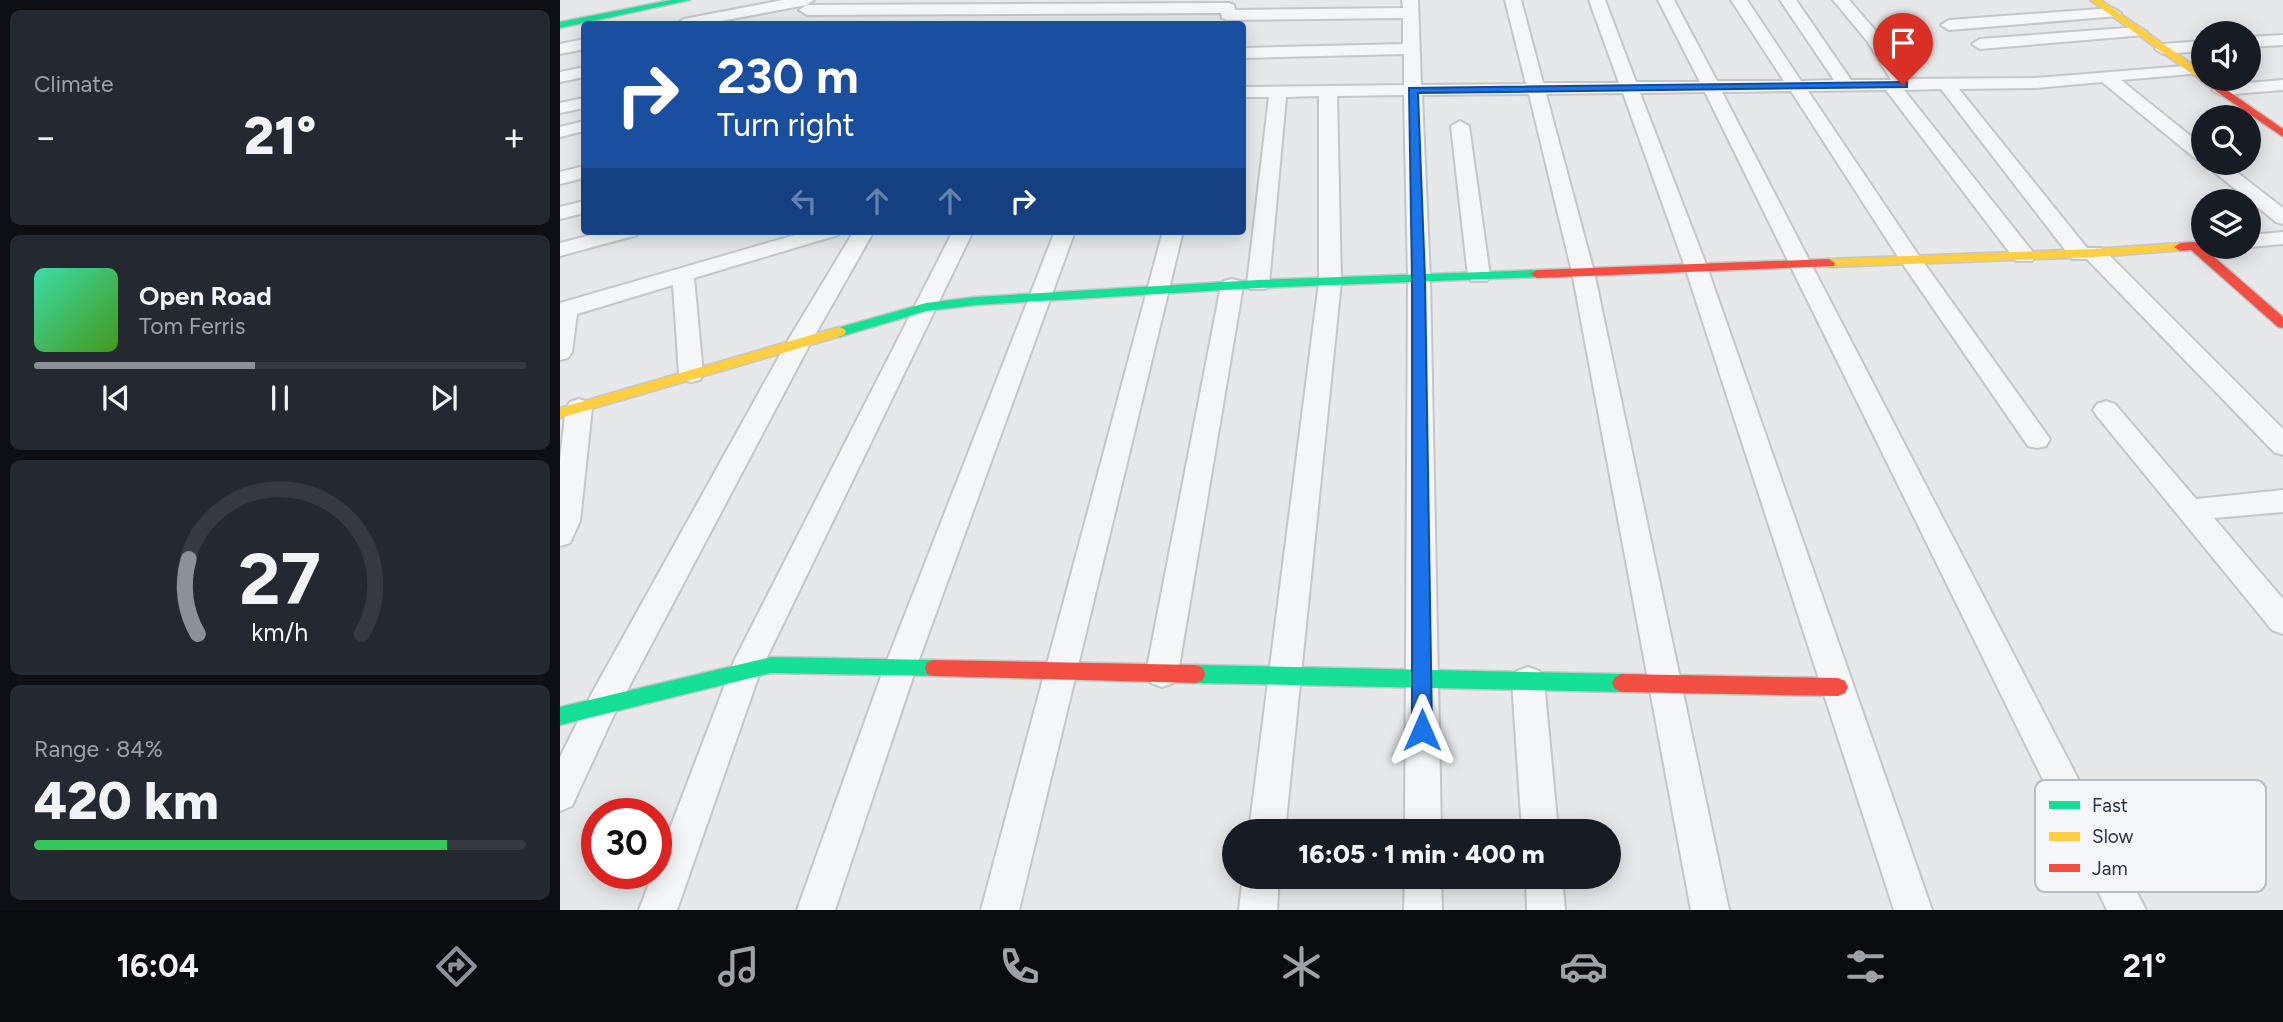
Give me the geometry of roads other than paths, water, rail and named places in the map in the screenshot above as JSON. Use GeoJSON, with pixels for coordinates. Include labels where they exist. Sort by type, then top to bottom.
{"type":"FeatureCollection","features":[{"type":"Feature","properties":{"kind":"street"},"geometry":{"type":"LineString","coordinates":[[563,19],[624,0]]}},
{"type":"Feature","properties":{"kind":"street"},"geometry":{"type":"LineString","coordinates":[[563,19],[685,0]]}},
{"type":"Feature","properties":{"kind":"street"},"geometry":{"type":"LineString","coordinates":[[1513,0],[1583,272],[1710,910]]}},
{"type":"Feature","properties":{"kind":"street"},"geometry":{"type":"LineString","coordinates":[[1597,0],[1696,267],[1913,910]]}},
{"type":"Feature","properties":{"kind":"street"},"geometry":{"type":"LineString","coordinates":[[1666,0],[2062,780]]}},
{"type":"Feature","properties":{"kind":"street"},"geometry":{"type":"LineString","coordinates":[[1739,0],[1911,260],[2037,439]]}},
{"type":"Feature","properties":{"kind":"street"},"geometry":{"type":"LineString","coordinates":[[1788,0],[1846,85]]}},
{"type":"Feature","properties":{"kind":"street"},"geometry":{"type":"LineString","coordinates":[[1841,0],[1875,40],[1897,85],[2024,256]]}},
{"type":"Feature","properties":{"kind":"street"},"geometry":{"type":"LineString","coordinates":[[2095,0],[2191,69]]}},
{"type":"Feature","properties":{"kind":"street"},"geometry":{"type":"LineString","coordinates":[[987,21],[996,4]]}},
{"type":"Feature","properties":{"kind":"street"},"geometry":{"type":"LineString","coordinates":[[709,21],[807,9],[996,4],[1228,12],[1410,6],[1419,279],[1423,819]]}},
{"type":"Feature","properties":{"kind":"street"},"geometry":{"type":"LineString","coordinates":[[1948,25],[2113,13]]}},
{"type":"Feature","properties":{"kind":"street"},"geometry":{"type":"LineString","coordinates":[[1980,44],[2139,32]]}},
{"type":"Feature","properties":{"kind":"street"},"geometry":{"type":"LineString","coordinates":[[2261,41],[2283,40]]}},
{"type":"Feature","properties":{"kind":"street"},"geometry":{"type":"LineString","coordinates":[[560,49],[581,45]]}},
{"type":"Feature","properties":{"kind":"street"},"geometry":{"type":"LineString","coordinates":[[2163,49],[2191,47]]}},
{"type":"Feature","properties":{"kind":"street"},"geometry":{"type":"LineString","coordinates":[[1246,53],[1412,49]]}},
{"type":"Feature","properties":{"kind":"street"},"geometry":{"type":"LineString","coordinates":[[560,77],[581,73]]}},
{"type":"Feature","properties":{"kind":"street"},"geometry":{"type":"LineString","coordinates":[[1246,92],[2036,83],[2105,76],[2191,75]]}},
{"type":"Feature","properties":{"kind":"street"},"geometry":{"type":"LineString","coordinates":[[2105,76],[2191,145]]}},
{"type":"Feature","properties":{"kind":"street"},"geometry":{"type":"LineString","coordinates":[[1947,84],[2087,254],[2283,445]]}},
{"type":"Feature","properties":{"kind":"street"},"geometry":{"type":"LineString","coordinates":[[2261,87],[2283,85]]}},
{"type":"Feature","properties":{"kind":"street"},"geometry":{"type":"LineString","coordinates":[[1268,819],[1330,282],[1328,91]]}},
{"type":"Feature","properties":{"kind":"street"},"geometry":{"type":"LineString","coordinates":[[2223,91],[2280,129]]}},
{"type":"Feature","properties":{"kind":"street"},"geometry":{"type":"LineString","coordinates":[[1162,673],[1245,285],[1278,92]]}},
{"type":"Feature","properties":{"kind":"street"},"geometry":{"type":"LineString","coordinates":[[560,108],[581,104]]}},
{"type":"Feature","properties":{"kind":"street"},"geometry":{"type":"LineString","coordinates":[[1460,126],[1479,276]]}},
{"type":"Feature","properties":{"kind":"street"},"geometry":{"type":"LineString","coordinates":[[560,132],[581,127]]}},
{"type":"Feature","properties":{"kind":"street"},"geometry":{"type":"LineString","coordinates":[[560,178],[581,173]]}},
{"type":"Feature","properties":{"kind":"street"},"geometry":{"type":"LineString","coordinates":[[2229,175],[2283,218]]}},
{"type":"Feature","properties":{"kind":"street"},"geometry":{"type":"LineString","coordinates":[[560,213],[581,208]]}},
{"type":"Feature","properties":{"kind":"street"},"geometry":{"type":"LineString","coordinates":[[560,250],[615,235]]}},
{"type":"Feature","properties":{"kind":"street"},"geometry":{"type":"LineString","coordinates":[[560,352],[563,310],[817,235]]}},
{"type":"Feature","properties":{"kind":"street"},"geometry":{"type":"LineString","coordinates":[[560,794],[602,706],[799,342],[862,235]]}},
{"type":"Feature","properties":{"kind":"street"},"geometry":{"type":"LineString","coordinates":[[658,910],[745,671],[961,235]]}},
{"type":"Feature","properties":{"kind":"street"},"geometry":{"type":"LineString","coordinates":[[816,910],[900,668],[1064,235]]}},
{"type":"Feature","properties":{"kind":"street"},"geometry":{"type":"LineString","coordinates":[[1000,910],[1172,235]]}},
{"type":"Feature","properties":{"kind":"street"},"geometry":{"type":"LineString","coordinates":[[2261,240],[2283,238]]}},
{"type":"Feature","properties":{"kind":"street"},"geometry":{"type":"LineString","coordinates":[[560,535],[566,521],[570,410],[926,307],[1160,289],[2087,254],[2191,247]]}},
{"type":"Feature","properties":{"kind":"street"},"geometry":{"type":"LineString","coordinates":[[2213,259],[2283,324]]}},
{"type":"Feature","properties":{"kind":"street"},"geometry":{"type":"LineString","coordinates":[[682,275],[691,374]]}},
{"type":"Feature","properties":{"kind":"street"},"geometry":{"type":"LineString","coordinates":[[2106,410],[2283,621]]}},
{"type":"Feature","properties":{"kind":"street"},"geometry":{"type":"LineString","coordinates":[[2190,510],[2283,501]]}},
{"type":"Feature","properties":{"kind":"street"},"geometry":{"type":"LineString","coordinates":[[560,716],[771,666],[1838,687]]}},
{"type":"Feature","properties":{"kind":"street"},"geometry":{"type":"LineString","coordinates":[[1528,681],[1539,819]]}},
{"type":"Feature","properties":{"kind":"street"},"geometry":{"type":"LineString","coordinates":[[1258,910],[1260,889]]}},
{"type":"Feature","properties":{"kind":"street"},"geometry":{"type":"LineString","coordinates":[[1423,889],[1423,910]]}},
{"type":"Feature","properties":{"kind":"street"},"geometry":{"type":"LineString","coordinates":[[1545,889],[1546,910]]}},
{"type":"Feature","properties":{"kind":"street"},"geometry":{"type":"LineString","coordinates":[[2118,892],[2127,910]]}}]}
